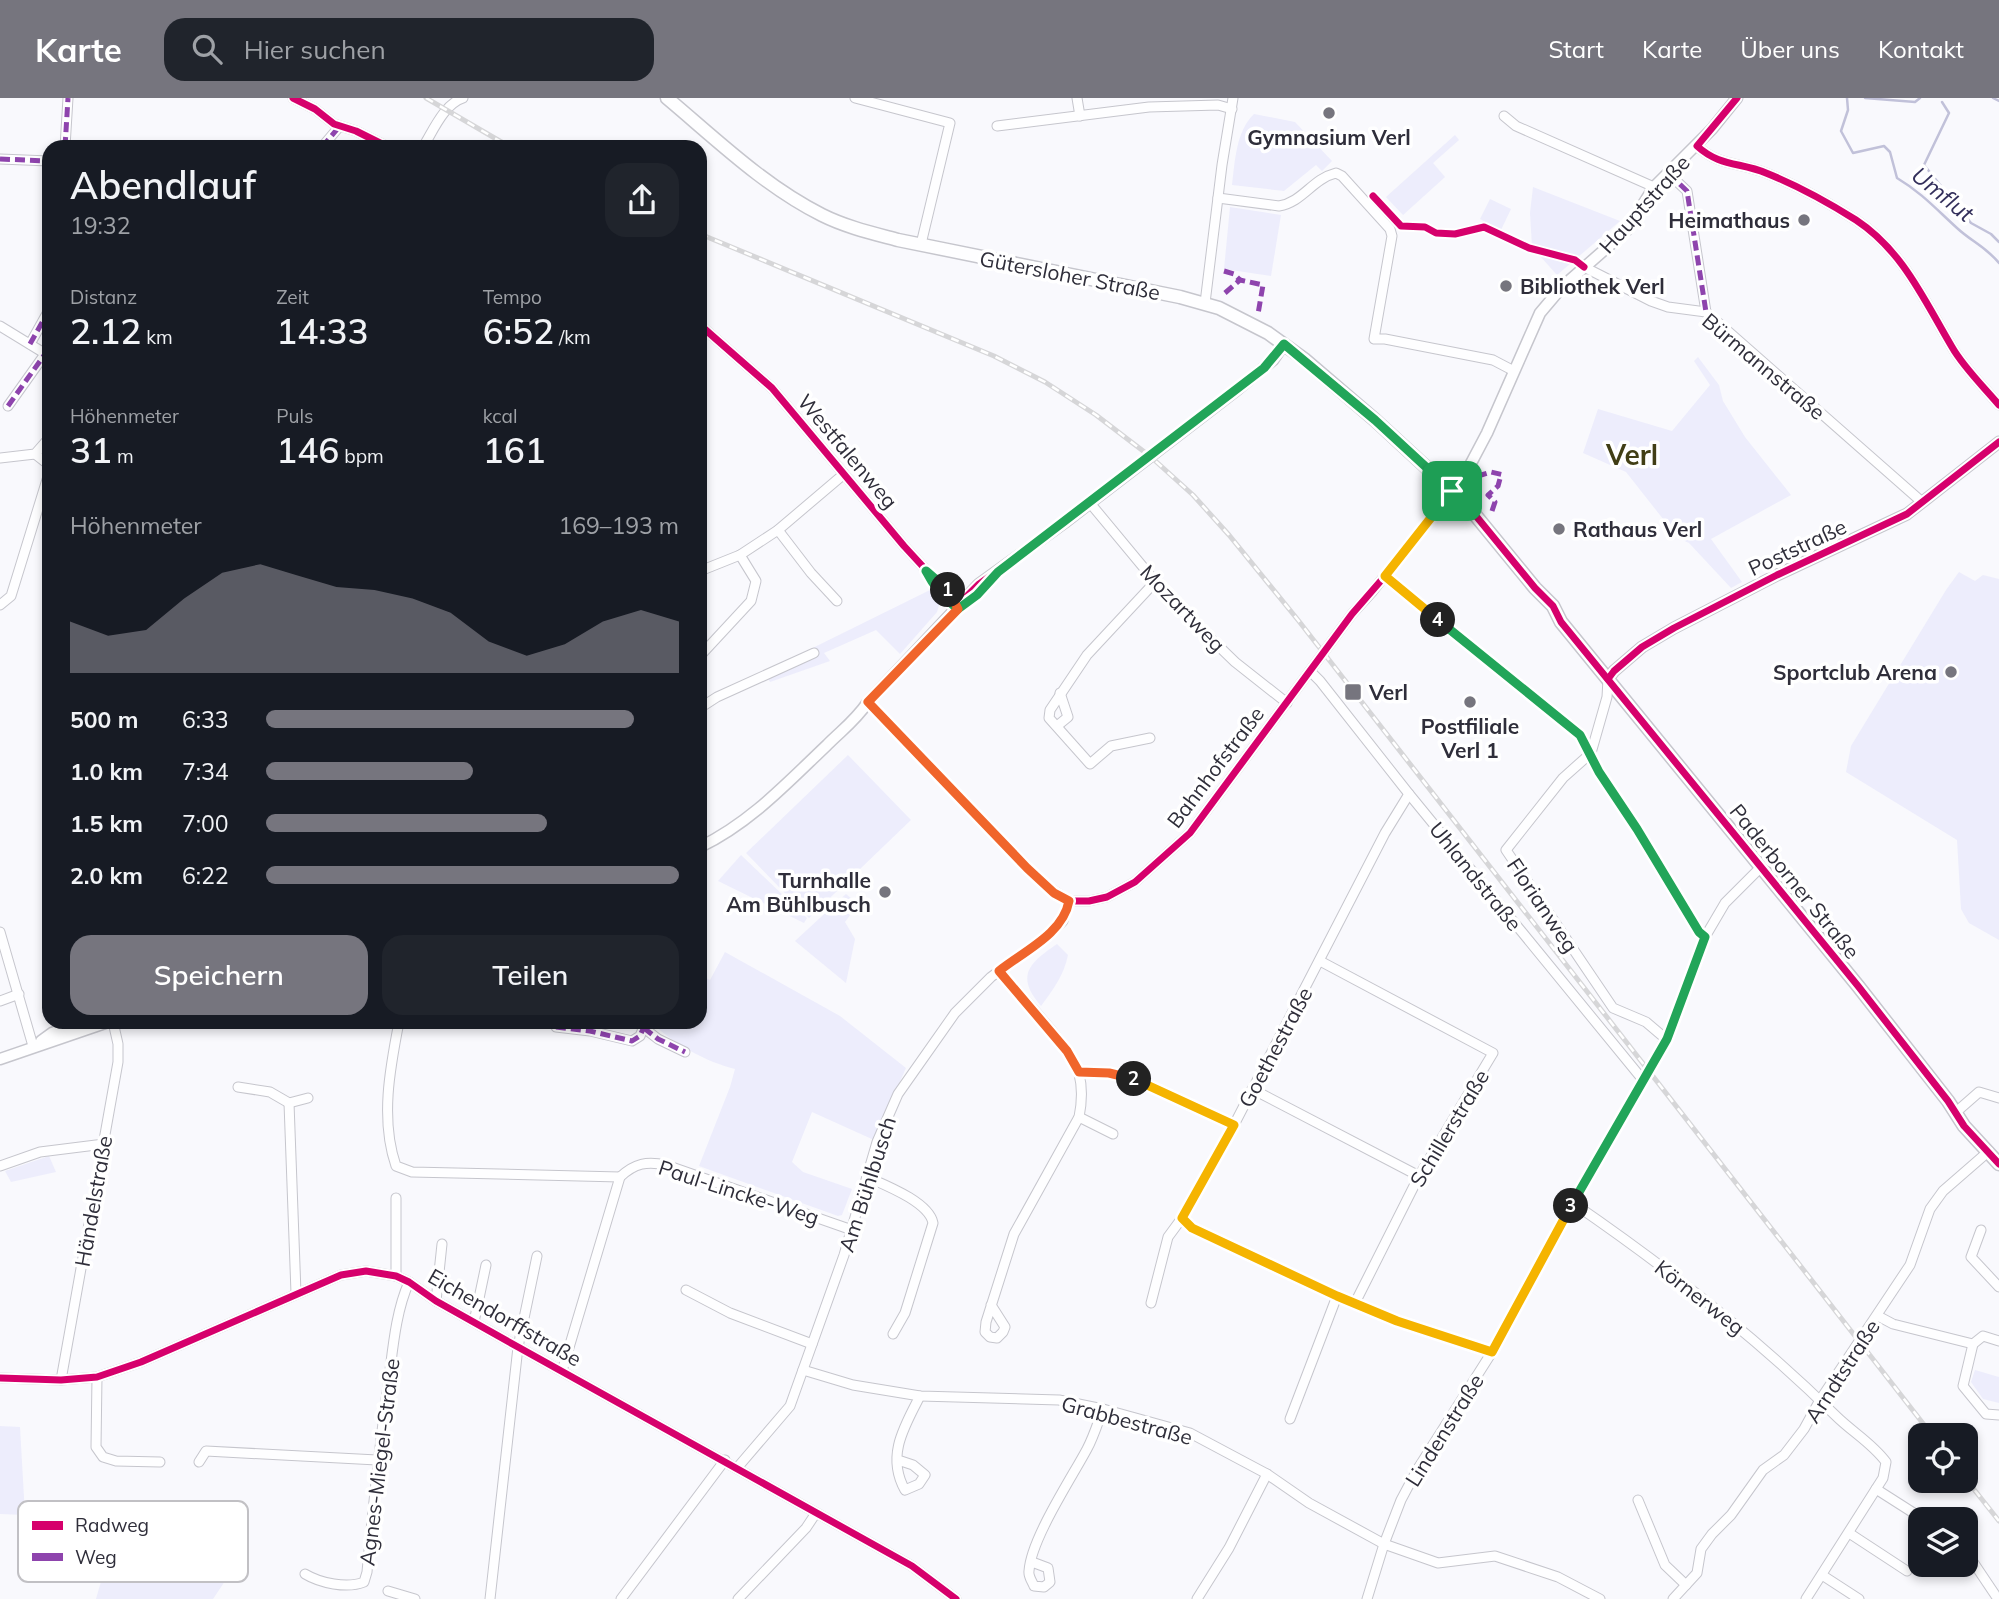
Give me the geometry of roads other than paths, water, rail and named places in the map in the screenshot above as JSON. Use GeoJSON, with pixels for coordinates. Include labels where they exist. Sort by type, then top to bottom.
{"type":"FeatureCollection","features":[{"type":"Feature","properties":{"kind":"main road","name":"Gütersloher Straße"},"geometry":{"type":"LineString","coordinates":[[667,98],[756,171],[800,203],[857,229],[1205,303],[1258,328],[1284,344],[1386,429],[1452,491]]}},
{"type":"Feature","properties":{"kind":"main road","name":"Paderborner Straße"},"geometry":{"type":"LineString","coordinates":[[1452,491],[1477,516],[1535,588],[1540,601],[1561,621],[1761,867],[1954,1108],[1969,1133],[1999,1164]]}},
{"type":"Feature","properties":{"kind":"street"},"geometry":{"type":"LineString","coordinates":[[65,140],[68,98]]}},
{"type":"Feature","properties":{"kind":"street"},"geometry":{"type":"LineString","coordinates":[[293,98],[315,109],[340,127],[374,140]]}},
{"type":"Feature","properties":{"kind":"street"},"geometry":{"type":"LineString","coordinates":[[427,140],[446,110],[456,100],[463,98]]}},
{"type":"Feature","properties":{"kind":"street"},"geometry":{"type":"LineString","coordinates":[[855,98],[950,123],[921,244]]}},
{"type":"Feature","properties":{"kind":"street"},"geometry":{"type":"LineString","coordinates":[[1077,98],[1080,116]]}},
{"type":"Feature","properties":{"kind":"street"},"geometry":{"type":"LineString","coordinates":[[1205,303],[1233,98]]}},
{"type":"Feature","properties":{"kind":"street","name":"Hauptstraße"},"geometry":{"type":"LineString","coordinates":[[1452,491],[1479,448],[1540,313],[1551,298],[1627,230],[1654,187],[1697,146],[1737,98]]}},
{"type":"Feature","properties":{"kind":"street"},"geometry":{"type":"LineString","coordinates":[[997,126],[1149,107],[1218,105],[1232,109]]}},
{"type":"Feature","properties":{"kind":"street"},"geometry":{"type":"LineString","coordinates":[[1504,116],[1524,130],[1654,187]]}},
{"type":"Feature","properties":{"kind":"street"},"geometry":{"type":"LineString","coordinates":[[328,140],[340,127]]}},
{"type":"Feature","properties":{"kind":"street"},"geometry":{"type":"LineString","coordinates":[[1697,146],[1728,164],[1763,172],[1855,220],[1878,236],[1908,271],[1953,350],[1999,405]]}},
{"type":"Feature","properties":{"kind":"street"},"geometry":{"type":"LineString","coordinates":[[0,159],[42,161]]}},
{"type":"Feature","properties":{"kind":"street"},"geometry":{"type":"LineString","coordinates":[[1218,198],[1286,205],[1322,177],[1336,173],[1342,176],[1390,229],[1392,236],[1374,339],[1385,338],[1493,360],[1514,371]]}},
{"type":"Feature","properties":{"kind":"street"},"geometry":{"type":"LineString","coordinates":[[1669,174],[1686,191],[1706,312]]}},
{"type":"Feature","properties":{"kind":"street","name":"Bürmannstraße"},"geometry":{"type":"LineString","coordinates":[[1584,267],[1651,301],[1668,307],[1706,312],[1922,502]]}},
{"type":"Feature","properties":{"kind":"street"},"geometry":{"type":"LineString","coordinates":[[30,344],[42,323]]}},
{"type":"Feature","properties":{"kind":"street"},"geometry":{"type":"LineString","coordinates":[[0,327],[42,352]]}},
{"type":"Feature","properties":{"kind":"street","name":"Westfalenweg"},"geometry":{"type":"LineString","coordinates":[[707,331],[772,388],[926,571],[950,591],[958,609]]}},
{"type":"Feature","properties":{"kind":"street"},"geometry":{"type":"LineString","coordinates":[[707,843],[748,818],[777,794],[829,742],[848,718],[868,702],[958,609],[965,597],[979,584],[1090,503],[1264,368],[1284,344]]}},
{"type":"Feature","properties":{"kind":"street"},"geometry":{"type":"LineString","coordinates":[[8,406],[42,362]]}},
{"type":"Feature","properties":{"kind":"street","name":"Poststraße"},"geometry":{"type":"LineString","coordinates":[[1608,679],[1652,640],[1777,575],[1885,526],[1922,502],[1999,442]]}},
{"type":"Feature","properties":{"kind":"street"},"geometry":{"type":"LineString","coordinates":[[0,458],[35,454],[42,446]]}},
{"type":"Feature","properties":{"kind":"street"},"geometry":{"type":"LineString","coordinates":[[35,454],[42,460]]}},
{"type":"Feature","properties":{"kind":"street"},"geometry":{"type":"LineString","coordinates":[[707,568],[740,555],[778,530],[844,474]]}},
{"type":"Feature","properties":{"kind":"street","name":"Bahnhofstraße"},"geometry":{"type":"LineString","coordinates":[[1069,901],[1107,897],[1135,882],[1175,848],[1189,833],[1352,614],[1452,491]]}},
{"type":"Feature","properties":{"kind":"street"},"geometry":{"type":"LineString","coordinates":[[0,605],[11,596],[42,496]]}},
{"type":"Feature","properties":{"kind":"street","name":"Mozartweg"},"geometry":{"type":"LineString","coordinates":[[1090,503],[1168,597],[1235,662],[1287,703]]}},
{"type":"Feature","properties":{"kind":"street"},"geometry":{"type":"LineString","coordinates":[[778,530],[811,573],[837,601]]}},
{"type":"Feature","properties":{"kind":"street"},"geometry":{"type":"LineString","coordinates":[[707,648],[751,601],[756,582],[740,555]]}},
{"type":"Feature","properties":{"kind":"street"},"geometry":{"type":"LineString","coordinates":[[1385,576],[1580,735],[1599,772],[1699,932],[1705,937]]}},
{"type":"Feature","properties":{"kind":"street"},"geometry":{"type":"LineString","coordinates":[[1150,738],[1111,746],[1090,764],[1057,726],[1052,725],[1049,718],[1050,710],[1060,693],[1087,654],[1155,582]]}},
{"type":"Feature","properties":{"kind":"street"},"geometry":{"type":"LineString","coordinates":[[707,704],[814,653]]}},
{"type":"Feature","properties":{"kind":"street","name":"Uhlandstraße"},"geometry":{"type":"LineString","coordinates":[[1310,671],[1321,681],[1409,794],[1643,1080]]}},
{"type":"Feature","properties":{"kind":"street"},"geometry":{"type":"LineString","coordinates":[[1591,753],[1608,679]]}},
{"type":"Feature","properties":{"kind":"street"},"geometry":{"type":"LineString","coordinates":[[868,702],[1027,868],[1054,893],[1069,901]]}},
{"type":"Feature","properties":{"kind":"street","name":"Florianweg"},"geometry":{"type":"LineString","coordinates":[[1591,753],[1563,778],[1506,849],[1613,1008],[1646,1022],[1667,1039]]}},
{"type":"Feature","properties":{"kind":"street","name":"Goethestraße"},"geometry":{"type":"LineString","coordinates":[[1150,1303],[1168,1237],[1182,1218],[1234,1125],[1385,833],[1409,794]]}},
{"type":"Feature","properties":{"kind":"street","name":"Lindenstraße"},"geometry":{"type":"LineString","coordinates":[[1367,1599],[1401,1500],[1417,1470],[1492,1352],[1667,1039],[1705,937],[1726,903],[1761,867]]}},
{"type":"Feature","properties":{"kind":"street","name":"Am Bühlbusch"},"geometry":{"type":"LineString","coordinates":[[737,1468],[790,1406],[852,1230],[881,1133],[898,1094],[956,1013],[999,971],[1052,932],[1063,920],[1069,901]]}},
{"type":"Feature","properties":{"kind":"street"},"geometry":{"type":"LineString","coordinates":[[0,932],[33,1046]]}},
{"type":"Feature","properties":{"kind":"street","name":"Schillerstraße"},"geometry":{"type":"LineString","coordinates":[[1320,961],[1493,1053],[1419,1176],[1355,1303]]}},
{"type":"Feature","properties":{"kind":"street"},"geometry":{"type":"LineString","coordinates":[[992,1305],[1014,1234],[1079,1117],[1083,1097],[1079,1072],[1067,1051],[999,971]]}},
{"type":"Feature","properties":{"kind":"street"},"geometry":{"type":"LineString","coordinates":[[0,1001],[19,994]]}},
{"type":"Feature","properties":{"kind":"street"},"geometry":{"type":"LineString","coordinates":[[33,1046],[52,1033],[64,1029]]}},
{"type":"Feature","properties":{"kind":"street"},"geometry":{"type":"LineString","coordinates":[[0,1059],[91,1029]]}},
{"type":"Feature","properties":{"kind":"street","name":"Händelstraße"},"geometry":{"type":"LineString","coordinates":[[61,1380],[118,1062],[118,1044],[113,1029]]}},
{"type":"Feature","properties":{"kind":"street"},"geometry":{"type":"LineString","coordinates":[[398,1029],[388,1086],[391,1151],[396,1166],[412,1172],[620,1177],[562,1371]]}},
{"type":"Feature","properties":{"kind":"street"},"geometry":{"type":"LineString","coordinates":[[573,1029],[632,1041],[643,1029]]}},
{"type":"Feature","properties":{"kind":"street"},"geometry":{"type":"LineString","coordinates":[[649,1029],[658,1039],[685,1052]]}},
{"type":"Feature","properties":{"kind":"street"},"geometry":{"type":"LineString","coordinates":[[1079,1072],[1109,1073],[1136,1080],[1234,1125]]}},
{"type":"Feature","properties":{"kind":"street"},"geometry":{"type":"LineString","coordinates":[[238,1087],[270,1092],[289,1103],[308,1098]]}},
{"type":"Feature","properties":{"kind":"street"},"geometry":{"type":"LineString","coordinates":[[1252,1089],[1419,1176]]}},
{"type":"Feature","properties":{"kind":"street"},"geometry":{"type":"LineString","coordinates":[[1954,1108],[1979,1092],[1999,1098]]}},
{"type":"Feature","properties":{"kind":"street"},"geometry":{"type":"LineString","coordinates":[[289,1103],[296,1293]]}},
{"type":"Feature","properties":{"kind":"street"},"geometry":{"type":"LineString","coordinates":[[1079,1117],[1113,1134]]}},
{"type":"Feature","properties":{"kind":"street"},"geometry":{"type":"LineString","coordinates":[[0,1166],[40,1152],[104,1144]]}},
{"type":"Feature","properties":{"kind":"street","name":"Arndtstraße"},"geometry":{"type":"LineString","coordinates":[[1673,1599],[1697,1573],[1701,1549],[1731,1515],[1763,1470],[1784,1455],[1804,1429],[1820,1400],[1910,1265],[1930,1209],[1943,1191],[1987,1149]]}},
{"type":"Feature","properties":{"kind":"street","name":"Paul-Lincke-Weg"},"geometry":{"type":"LineString","coordinates":[[620,1177],[641,1163],[666,1165],[852,1230]]}},
{"type":"Feature","properties":{"kind":"street"},"geometry":{"type":"LineString","coordinates":[[867,1177],[896,1189],[914,1201],[931,1216],[933,1223],[905,1313],[893,1334]]}},
{"type":"Feature","properties":{"kind":"street","name":"Eichendorffstraße"},"geometry":{"type":"LineString","coordinates":[[396,1198],[396,1276]]}},
{"type":"Feature","properties":{"kind":"street","name":"Körnerweg"},"geometry":{"type":"LineString","coordinates":[[1573,1203],[1725,1315],[1841,1422],[1877,1450],[1886,1462],[1883,1478],[1876,1489]]}},
{"type":"Feature","properties":{"kind":"street"},"geometry":{"type":"LineString","coordinates":[[1182,1218],[1192,1228],[1337,1296],[1397,1321],[1492,1352]]}},
{"type":"Feature","properties":{"kind":"street"},"geometry":{"type":"LineString","coordinates":[[1981,1230],[1971,1257],[1999,1287]]}},
{"type":"Feature","properties":{"kind":"street","name":"Eichendorffstraße"},"geometry":{"type":"LineString","coordinates":[[436,1301],[442,1244]]}},
{"type":"Feature","properties":{"kind":"street","name":"Eichendorffstraße"},"geometry":{"type":"LineString","coordinates":[[518,1347],[537,1256]]}},
{"type":"Feature","properties":{"kind":"street","name":"Eichendorffstraße"},"geometry":{"type":"LineString","coordinates":[[474,1322],[486,1265]]}},
{"type":"Feature","properties":{"kind":"street","name":"Eichendorffstraße"},"geometry":{"type":"LineString","coordinates":[[0,1378],[61,1380],[97,1377],[141,1362],[341,1275],[366,1271],[396,1276],[436,1301],[912,1566],[954,1598]]}},
{"type":"Feature","properties":{"kind":"street","name":"Agnes-Miegel-Straße"},"geometry":{"type":"LineString","coordinates":[[304,1574],[318,1582],[356,1585],[364,1582],[377,1460],[400,1308],[409,1282]]}},
{"type":"Feature","properties":{"kind":"street"},"geometry":{"type":"LineString","coordinates":[[686,1290],[730,1312],[812,1344]]}},
{"type":"Feature","properties":{"kind":"street"},"geometry":{"type":"LineString","coordinates":[[1290,1419],[1337,1296]]}},
{"type":"Feature","properties":{"kind":"street"},"geometry":{"type":"LineString","coordinates":[[1878,1316],[1893,1324],[1973,1344]]}},
{"type":"Feature","properties":{"kind":"street"},"geometry":{"type":"LineString","coordinates":[[1999,1341],[1983,1336],[1973,1344],[1963,1386],[1986,1414],[1999,1415]]}},
{"type":"Feature","properties":{"kind":"street"},"geometry":{"type":"LineString","coordinates":[[491,1599],[518,1347]]}},
{"type":"Feature","properties":{"kind":"street","name":"Grabbestraße"},"geometry":{"type":"LineString","coordinates":[[803,1370],[853,1385],[920,1396],[1059,1400],[1190,1433],[1267,1474],[1309,1503],[1384,1544],[1438,1563],[1495,1556],[1558,1577],[1600,1599]]}},
{"type":"Feature","properties":{"kind":"street"},"geometry":{"type":"LineString","coordinates":[[97,1377],[96,1447],[103,1457],[116,1461],[160,1462]]}},
{"type":"Feature","properties":{"kind":"street"},"geometry":{"type":"LineString","coordinates":[[898,1460],[896,1448],[920,1396]]}},
{"type":"Feature","properties":{"kind":"street"},"geometry":{"type":"LineString","coordinates":[[1031,1562],[1040,1535],[1088,1446],[1103,1409]]}},
{"type":"Feature","properties":{"kind":"street"},"geometry":{"type":"LineString","coordinates":[[199,1462],[206,1451],[377,1460]]}},
{"type":"Feature","properties":{"kind":"street"},"geometry":{"type":"LineString","coordinates":[[621,1599],[725,1460]]}},
{"type":"Feature","properties":{"kind":"street"},"geometry":{"type":"LineString","coordinates":[[1197,1599],[1230,1548],[1267,1474]]}},
{"type":"Feature","properties":{"kind":"street"},"geometry":{"type":"LineString","coordinates":[[1806,1599],[1876,1489],[1908,1509]]}},
{"type":"Feature","properties":{"kind":"street"},"geometry":{"type":"LineString","coordinates":[[1639,1500],[1665,1565],[1686,1585]]}},
{"type":"Feature","properties":{"kind":"street"},"geometry":{"type":"LineString","coordinates":[[738,1599],[806,1528],[816,1513]]}},
{"type":"Feature","properties":{"kind":"street"},"geometry":{"type":"LineString","coordinates":[[1849,1533],[1907,1571]]}},
{"type":"Feature","properties":{"kind":"street"},"geometry":{"type":"LineString","coordinates":[[1978,1569],[1998,1599]]}},
{"type":"Feature","properties":{"kind":"street"},"geometry":{"type":"LineString","coordinates":[[1822,1575],[1859,1599]]}},
{"type":"Feature","properties":{"kind":"street","name":"Agnes-Miegel-Straße"},"geometry":{"type":"LineString","coordinates":[[388,1591],[415,1599]]}},
{"type":"Feature","properties":{"kind":"waterway","name":"Umflut"},"geometry":{"type":"LineString","coordinates":[[1847,98],[1848,110],[1841,131],[1853,153],[1884,146],[1890,152],[1897,178],[1921,195],[1999,263]]}},
{"type":"Feature","properties":{"kind":"waterway"},"geometry":{"type":"LineString","coordinates":[[1865,98],[1915,102],[1920,98]]}},
{"type":"Feature","properties":{"kind":"waterway"},"geometry":{"type":"LineString","coordinates":[[1993,98],[1999,101]]}},
{"type":"Feature","properties":{"kind":"waterway"},"geometry":{"type":"LineString","coordinates":[[1942,102],[1949,113],[1924,165],[1971,223],[1991,234],[1999,242]]}},
{"type":"Feature","properties":{"kind":"railway"},"geometry":{"type":"LineString","coordinates":[[426,98],[498,140]]}},
{"type":"Feature","properties":{"kind":"railway"},"geometry":{"type":"LineString","coordinates":[[707,237],[994,356],[1045,382],[1096,415],[1151,457],[1193,495],[1298,620],[1923,1423]]}},
{"type":"Feature","properties":{"kind":"railway"},"geometry":{"type":"LineString","coordinates":[[1977,1493],[1999,1521]]}},
{"type":"Feature","properties":{"kind":"place","name":"Gymnasium Verl"},"geometry":{"type":"Point","coordinates":[1329,113]}},
{"type":"Feature","properties":{"kind":"place","name":"Heimathaus"},"geometry":{"type":"Point","coordinates":[1804,220]}},
{"type":"Feature","properties":{"kind":"place","name":"Bibliothek Verl"},"geometry":{"type":"Point","coordinates":[1506,286]}},
{"type":"Feature","properties":{"kind":"place","name":"Rathaus Verl"},"geometry":{"type":"Point","coordinates":[1559,529]}},
{"type":"Feature","properties":{"kind":"place","name":"Sportclub Arena"},"geometry":{"type":"Point","coordinates":[1951,672]}},
{"type":"Feature","properties":{"kind":"place","name":"Verl"},"geometry":{"type":"Point","coordinates":[1353,692]}},
{"type":"Feature","properties":{"kind":"place","name":"Postfiliale Verl 1"},"geometry":{"type":"Point","coordinates":[1470,702]}},
{"type":"Feature","properties":{"kind":"place","name":"Turnhalle Am Bühlbusch"},"geometry":{"type":"Point","coordinates":[885,892]}},
{"type":"Feature","properties":{"kind":"district","name":"Verl"},"geometry":{"type":"Point","coordinates":[1632,454]}}]}
